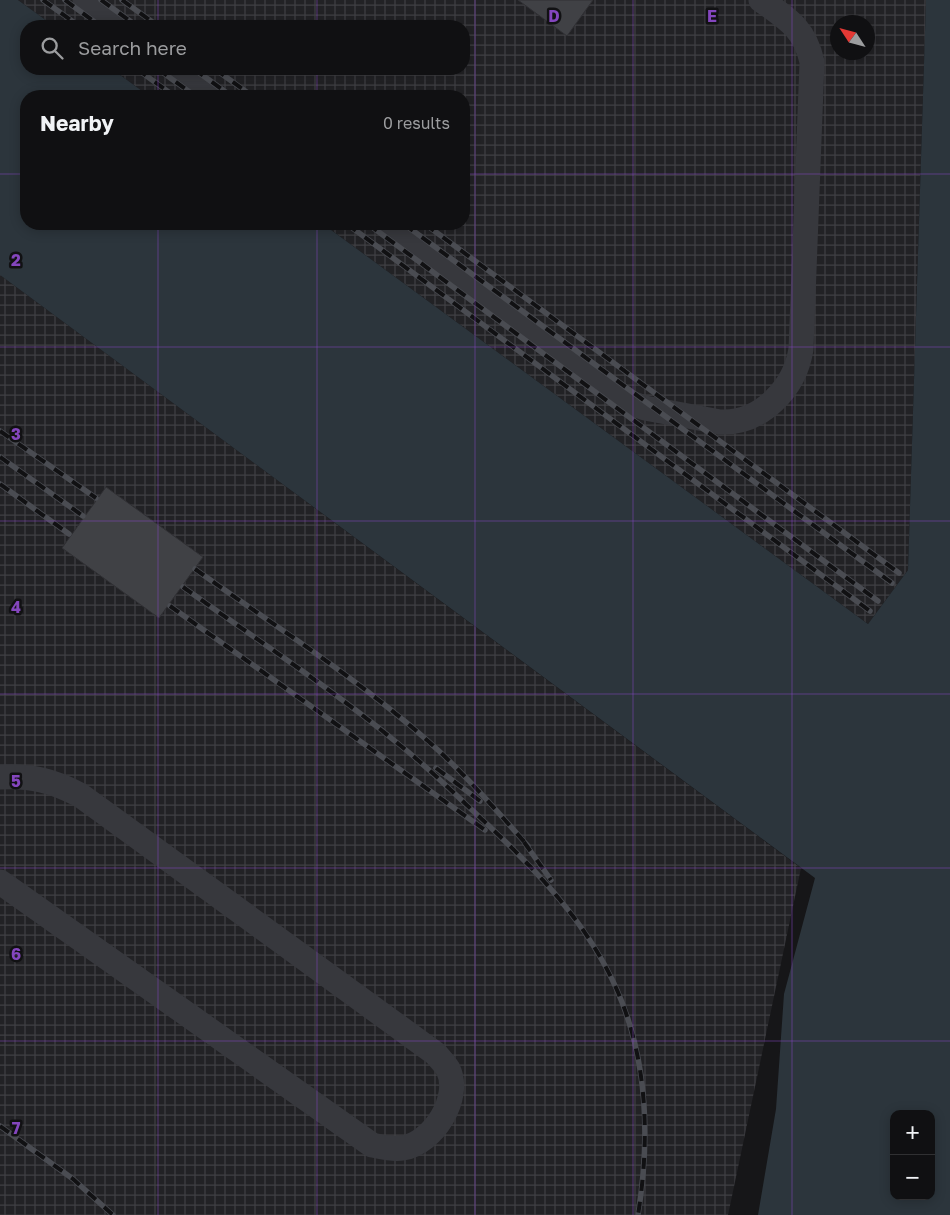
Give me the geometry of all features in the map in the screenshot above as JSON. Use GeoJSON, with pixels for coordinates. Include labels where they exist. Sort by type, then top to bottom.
{"type":"FeatureCollection","features":[{"type":"Feature","properties":{"kind":"lane"},"geometry":{"type":"LineString","coordinates":[[85,0],[112,20]]}},
{"type":"Feature","properties":{"kind":"lane"},"geometry":{"type":"LineString","coordinates":[[395,230],[628,402],[645,408],[720,422],[732,423],[752,417],[769,404],[791,380],[802,349],[812,62],[808,46],[801,32],[762,0]]}},
{"type":"Feature","properties":{"kind":"lane"},"geometry":{"type":"LineString","coordinates":[[186,75],[207,90]]}},
{"type":"Feature","properties":{"kind":"lane"},"geometry":{"type":"LineString","coordinates":[[0,777],[38,777],[57,783],[80,795],[436,1054],[448,1069],[452,1087],[447,1107],[436,1127],[421,1141],[403,1148],[372,1145],[0,882]]}},
{"type":"Feature","properties":{"kind":"shaded area"},"geometry":{"type":"Polygon","coordinates":[[[0,0],[18,0],[46,20],[20,20],[20,75],[120,75],[141,90],[20,90],[20,230],[331,230],[868,624],[908,570],[926,0],[950,0],[950,1215],[758,1215],[776,1109],[784,994],[815,878],[0,275],[0,0]]]}},
{"type":"Feature","properties":{"kind":"shaded area"},"geometry":{"type":"Polygon","coordinates":[[[18,0],[926,0],[908,570],[868,624],[331,230],[470,230],[470,90],[141,90],[120,75],[470,75],[470,20],[46,20],[18,0]]]}},
{"type":"Feature","properties":{"kind":"shaded area"},"geometry":{"type":"Polygon","coordinates":[[[0,275],[801,868],[728,1215],[0,1215],[0,275]]]}},
{"type":"Feature","properties":{"kind":"building"},"geometry":{"type":"Polygon","coordinates":[[[518,0],[593,0],[567,36],[518,0]]]}},
{"type":"Feature","properties":{"kind":"building"},"geometry":{"type":"Polygon","coordinates":[[[106,487],[203,557],[159,618],[62,548],[106,487]]]}},
{"type":"Feature","properties":{"kind":"railway"},"geometry":{"type":"LineString","coordinates":[[43,0],[71,20]]}},
{"type":"Feature","properties":{"kind":"railway"},"geometry":{"type":"LineString","coordinates":[[65,0],[92,20]]}},
{"type":"Feature","properties":{"kind":"railway"},"geometry":{"type":"LineString","coordinates":[[101,0],[129,20]]}},
{"type":"Feature","properties":{"kind":"railway"},"geometry":{"type":"LineString","coordinates":[[122,0],[150,20]]}},
{"type":"Feature","properties":{"kind":"railway"},"geometry":{"type":"LineString","coordinates":[[145,75],[166,90]]}},
{"type":"Feature","properties":{"kind":"railway"},"geometry":{"type":"LineString","coordinates":[[166,75],[187,90]]}},
{"type":"Feature","properties":{"kind":"railway"},"geometry":{"type":"LineString","coordinates":[[202,75],[223,90]]}},
{"type":"Feature","properties":{"kind":"railway"},"geometry":{"type":"LineString","coordinates":[[223,75],[244,90]]}},
{"type":"Feature","properties":{"kind":"railway"},"geometry":{"type":"LineString","coordinates":[[355,230],[870,611]]}},
{"type":"Feature","properties":{"kind":"railway"},"geometry":{"type":"LineString","coordinates":[[376,230],[878,601]]}},
{"type":"Feature","properties":{"kind":"railway"},"geometry":{"type":"LineString","coordinates":[[412,230],[892,583]]}},
{"type":"Feature","properties":{"kind":"railway"},"geometry":{"type":"LineString","coordinates":[[433,230],[899,573]]}},
{"type":"Feature","properties":{"kind":"railway"},"geometry":{"type":"LineString","coordinates":[[0,431],[96,498]]}},
{"type":"Feature","properties":{"kind":"railway"},"geometry":{"type":"LineString","coordinates":[[0,457],[83,516]]}},
{"type":"Feature","properties":{"kind":"railway"},"geometry":{"type":"LineString","coordinates":[[0,484],[69,534]]}},
{"type":"Feature","properties":{"kind":"railway"},"geometry":{"type":"LineString","coordinates":[[195,569],[314,652],[401,718],[428,741],[480,792],[528,846]]}},
{"type":"Feature","properties":{"kind":"railway"},"geometry":{"type":"LineString","coordinates":[[183,587],[321,684],[412,755],[525,861],[577,921],[592,943],[617,990],[635,1045],[644,1101],[645,1130],[642,1187],[638,1215]]}},
{"type":"Feature","properties":{"kind":"railway"},"geometry":{"type":"LineString","coordinates":[[170,606],[485,830]]}},
{"type":"Feature","properties":{"kind":"railway"},"geometry":{"type":"LineString","coordinates":[[436,768],[480,801]]}},
{"type":"Feature","properties":{"kind":"railway"},"geometry":{"type":"LineString","coordinates":[[524,842],[551,880]]}},
{"type":"Feature","properties":{"kind":"railway"},"geometry":{"type":"LineString","coordinates":[[0,1126],[73,1179],[113,1215]]}}]}
